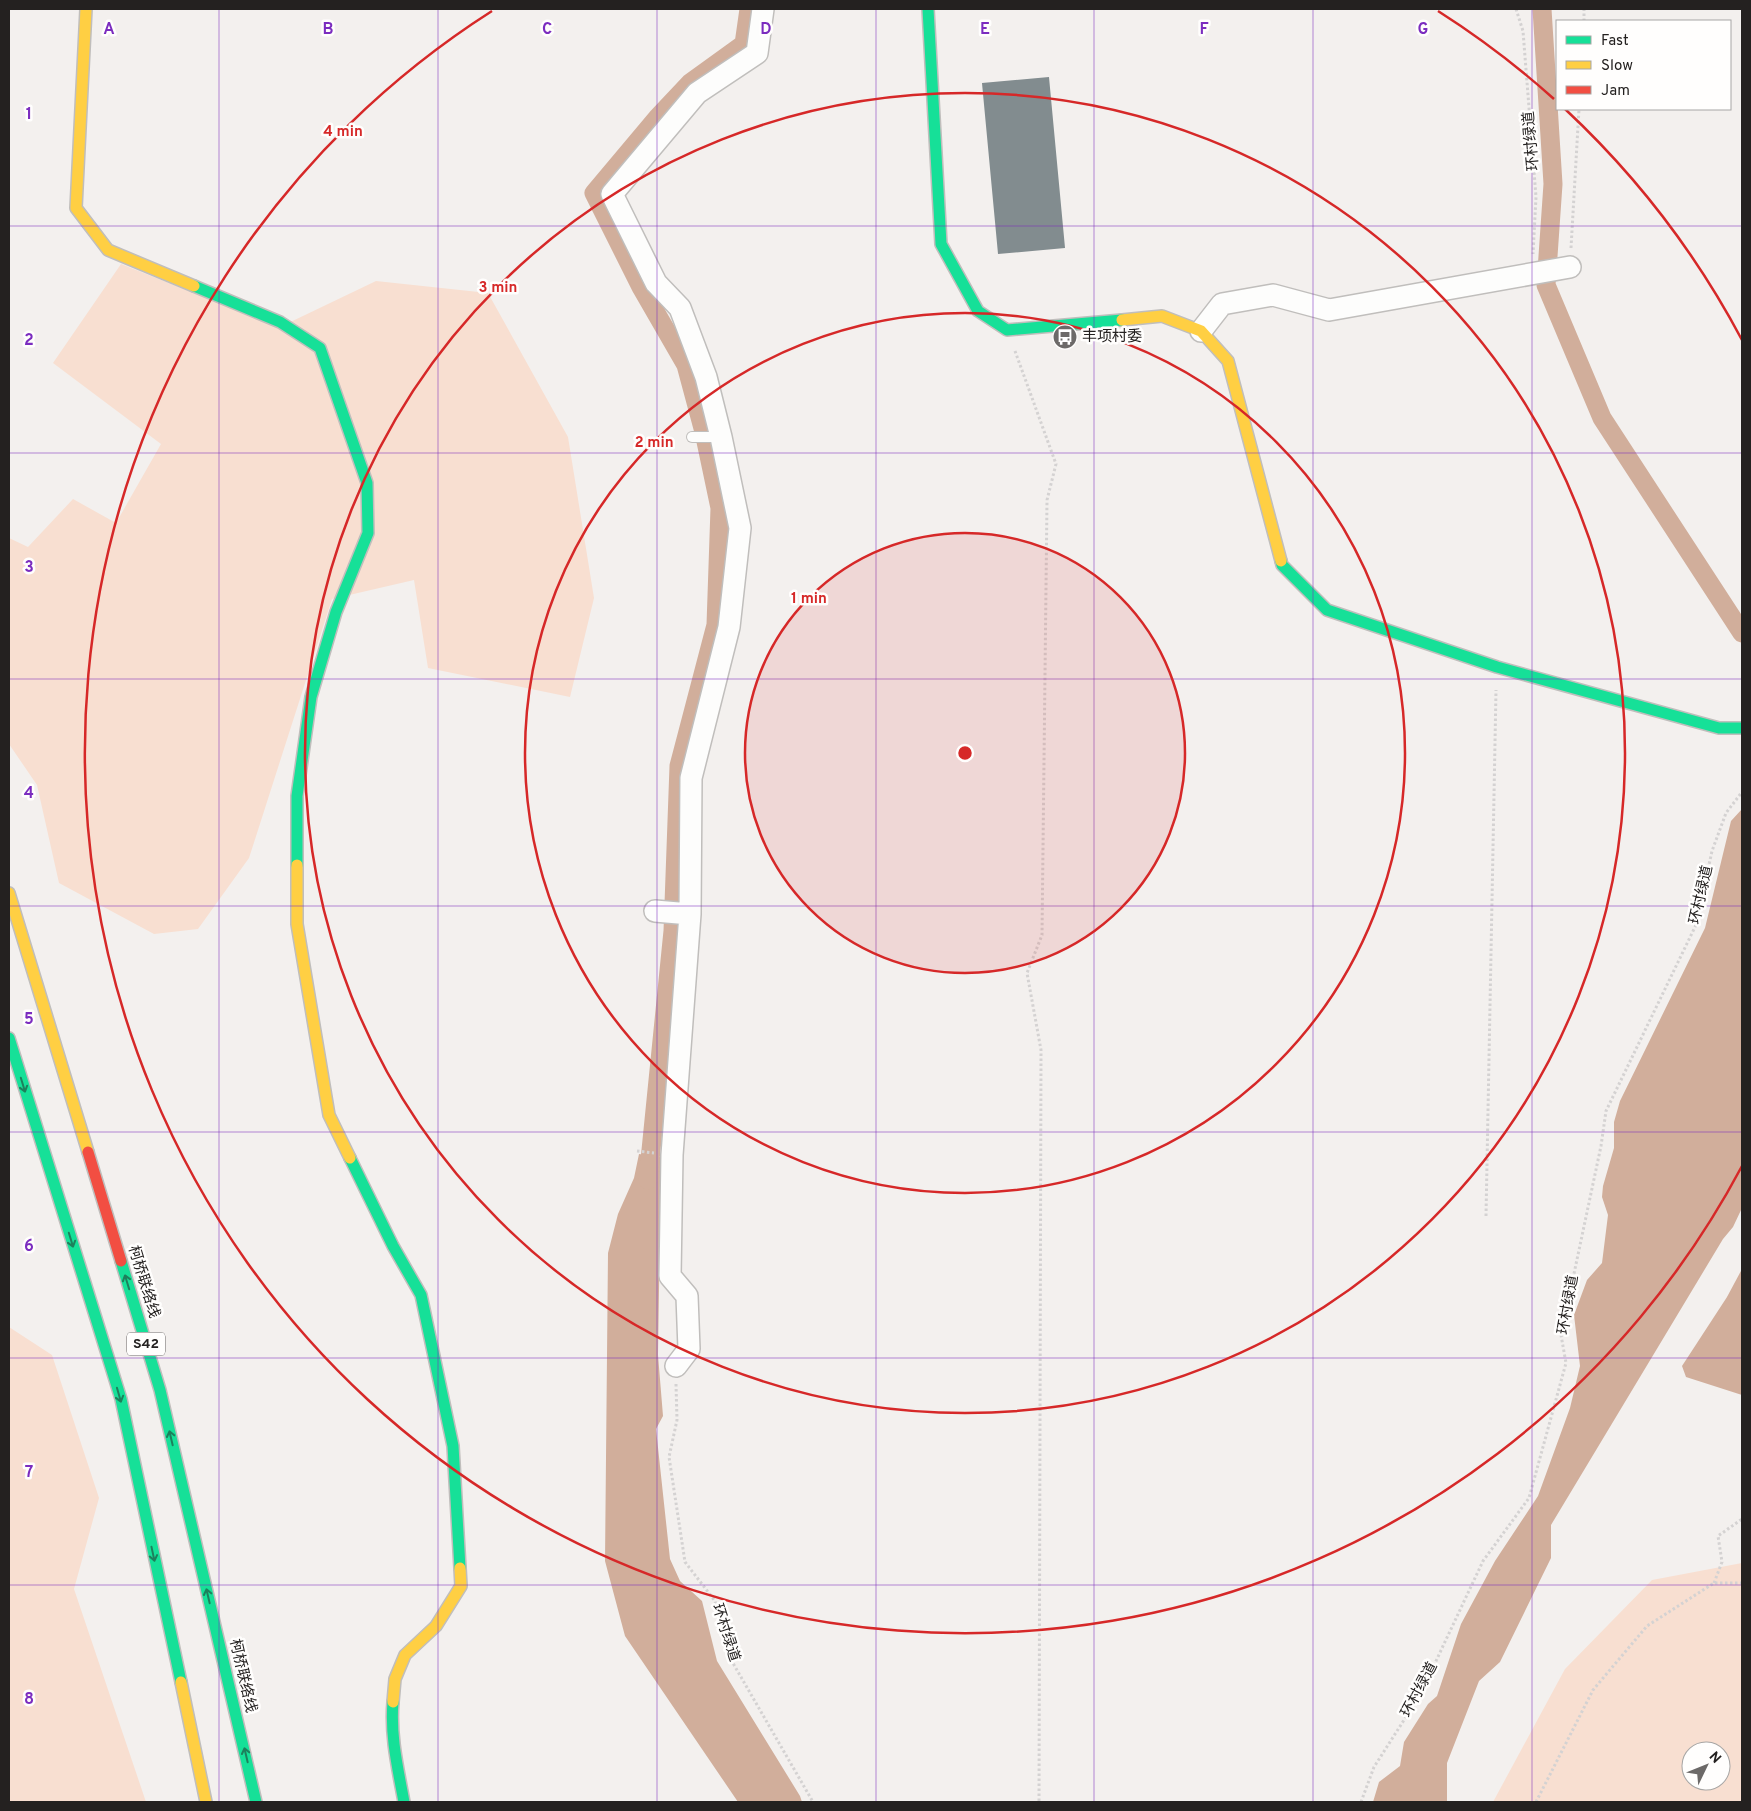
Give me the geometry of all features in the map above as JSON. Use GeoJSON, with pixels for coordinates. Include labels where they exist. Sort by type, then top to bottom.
{"type":"FeatureCollection","features":[{"type":"Feature","properties":{"kind":"main road"},"geometry":{"type":"LineString","coordinates":[[86,9],[76,208],[108,250],[280,322],[320,348],[367,483],[368,533],[336,612],[311,697],[297,796],[297,924],[330,1115],[393,1246],[421,1295],[453,1446],[461,1586],[436,1626],[405,1656],[395,1679],[392,1716],[394,1749],[404,1802]]}},
{"type":"Feature","properties":{"kind":"main road"},"geometry":{"type":"LineString","coordinates":[[928,9],[941,244],[978,311],[1007,330],[1162,316],[1201,331],[1228,361],[1282,565],[1327,610],[1497,667],[1718,728],[1742,728]]}},
{"type":"Feature","properties":{"kind":"main road","name":"柯桥联络线"},"geometry":{"type":"LineString","coordinates":[[9,893],[160,1390],[257,1802]]}},
{"type":"Feature","properties":{"kind":"main road","name":"S42"},"geometry":{"type":"LineString","coordinates":[[9,1038],[120,1399],[206,1802]]}},
{"type":"Feature","properties":{"kind":"street"},"geometry":{"type":"LineString","coordinates":[[676,1366],[689,1348],[687,1296],[670,1276],[673,912],[690,778],[729,627],[740,528],[706,377],[680,308],[656,283],[612,194],[697,94],[757,53],[763,9]]}},
{"type":"Feature","properties":{"kind":"street"},"geometry":{"type":"LineString","coordinates":[[1201,331],[1222,304],[1273,295],[1329,310],[1570,267]]}},
{"type":"Feature","properties":{"kind":"lane"},"geometry":{"type":"LineString","coordinates":[[692,437],[721,437]]}},
{"type":"Feature","properties":{"kind":"path","name":"环村绿道"},"geometry":{"type":"LineString","coordinates":[[1516,9],[1523,31],[1536,197],[1532,274]]}},
{"type":"Feature","properties":{"kind":"path"},"geometry":{"type":"LineString","coordinates":[[1570,267],[1579,110]]}},
{"type":"Feature","properties":{"kind":"path"},"geometry":{"type":"LineString","coordinates":[[1007,330],[1056,464],[1047,500],[1042,935],[1027,973],[1041,1050],[1039,1802]]}},
{"type":"Feature","properties":{"kind":"path"},"geometry":{"type":"LineString","coordinates":[[1486,1216],[1497,667]]}},
{"type":"Feature","properties":{"kind":"path","name":"环村绿道"},"geometry":{"type":"LineString","coordinates":[[1360,1802],[1374,1767],[1420,1695],[1483,1561],[1529,1498],[1566,1363],[1562,1335],[1599,1155],[1606,1111],[1696,925],[1712,851],[1726,813],[1742,792]]}},
{"type":"Feature","properties":{"kind":"path","name":"环村绿道"},"geometry":{"type":"LineString","coordinates":[[676,1366],[677,1420],[669,1457],[685,1562],[715,1601],[730,1658],[813,1802]]}},
{"type":"Feature","properties":{"kind":"path"},"geometry":{"type":"LineString","coordinates":[[1714,1583],[1722,1562],[1718,1536],[1742,1519]]}},
{"type":"Feature","properties":{"kind":"path"},"geometry":{"type":"LineString","coordinates":[[1536,1802],[1593,1690],[1647,1626],[1714,1583],[1742,1583]]}},
{"type":"Feature","properties":{"kind":"shaded area"},"geometry":{"type":"Polygon","coordinates":[[[121,264],[280,327],[376,281],[488,293],[568,437],[594,598],[570,697],[428,668],[414,580],[332,599],[249,858],[198,929],[154,934],[59,883],[37,785],[9,744],[9,538],[28,547],[73,499],[116,523],[161,444],[53,363],[121,264]]]}},
{"type":"Feature","properties":{"kind":"shaded area"},"geometry":{"type":"Polygon","coordinates":[[[1742,809],[1742,1208],[1733,1227],[1723,1239],[1551,1525],[1551,1558],[1500,1662],[1479,1681],[1447,1763],[1447,1802],[1373,1802],[1379,1782],[1400,1766],[1404,1742],[1428,1704],[1437,1696],[1461,1624],[1495,1561],[1538,1496],[1570,1408],[1580,1366],[1574,1315],[1587,1280],[1602,1263],[1608,1215],[1602,1197],[1603,1186],[1614,1148],[1614,1122],[1620,1101],[1705,928],[1731,821],[1742,809]]]}},
{"type":"Feature","properties":{"kind":"shaded area"},"geometry":{"type":"Polygon","coordinates":[[[639,1154],[666,1158],[660,1226],[658,1355],[663,1416],[656,1429],[670,1559],[680,1581],[702,1601],[717,1661],[802,1802],[738,1802],[625,1636],[605,1561],[608,1253],[618,1214],[634,1178],[639,1154]]]}},
{"type":"Feature","properties":{"kind":"shaded area"},"geometry":{"type":"Polygon","coordinates":[[[1742,1269],[1742,1395],[1686,1377],[1682,1366],[1727,1297],[1742,1269]]]}},
{"type":"Feature","properties":{"kind":"shaded area"},"geometry":{"type":"Polygon","coordinates":[[[9,1327],[52,1355],[99,1498],[74,1589],[146,1802],[9,1802],[9,1327]]]}},
{"type":"Feature","properties":{"kind":"shaded area"},"geometry":{"type":"Polygon","coordinates":[[[1742,1563],[1742,1802],[1493,1802],[1565,1669],[1652,1580],[1742,1563]]]}},
{"type":"Feature","properties":{"kind":"building"},"geometry":{"type":"Polygon","coordinates":[[[1049,77],[1065,248],[998,254],[982,83],[1049,77]]]}},
{"type":"Feature","properties":{"kind":"waterway"},"geometry":{"type":"LineString","coordinates":[[648,1180],[673,931],[679,766],[716,625],[720,508],[704,432],[686,365],[641,287],[594,193],[657,118],[690,83],[744,44],[749,9]]}},
{"type":"Feature","properties":{"kind":"waterway"},"geometry":{"type":"LineString","coordinates":[[1542,9],[1553,184],[1546,285],[1602,418],[1742,633]]}},
{"type":"Feature","properties":{"kind":"traffic: fast"},"geometry":{"type":"LineString","coordinates":[[928,9],[941,244],[978,311],[1007,330],[1122,320]]}},
{"type":"Feature","properties":{"kind":"traffic: fast"},"geometry":{"type":"LineString","coordinates":[[194,286],[280,322],[320,348],[367,483],[368,533],[336,612],[311,697],[297,796],[297,865]]}},
{"type":"Feature","properties":{"kind":"traffic: fast"},"geometry":{"type":"LineString","coordinates":[[1281,561],[1282,565],[1327,610],[1497,667],[1719,728],[1742,728]]}},
{"type":"Feature","properties":{"kind":"traffic: fast"},"geometry":{"type":"LineString","coordinates":[[9,1038],[121,1399],[181,1682]]}},
{"type":"Feature","properties":{"kind":"traffic: fast"},"geometry":{"type":"LineString","coordinates":[[350,1158],[393,1246],[421,1295],[453,1446],[460,1568]]}},
{"type":"Feature","properties":{"kind":"traffic: fast"},"geometry":{"type":"LineString","coordinates":[[121,1261],[160,1390],[256,1802]]}},
{"type":"Feature","properties":{"kind":"traffic: fast"},"geometry":{"type":"LineString","coordinates":[[393,1702],[394,1740],[404,1802]]}},
{"type":"Feature","properties":{"kind":"traffic: slow"},"geometry":{"type":"LineString","coordinates":[[86,9],[76,208],[108,250],[194,286]]}},
{"type":"Feature","properties":{"kind":"traffic: slow"},"geometry":{"type":"LineString","coordinates":[[1122,320],[1162,316],[1201,331],[1228,361],[1281,561]]}},
{"type":"Feature","properties":{"kind":"traffic: slow"},"geometry":{"type":"LineString","coordinates":[[297,865],[297,924],[329,1115],[350,1158]]}},
{"type":"Feature","properties":{"kind":"traffic: slow"},"geometry":{"type":"LineString","coordinates":[[9,893],[88,1152]]}},
{"type":"Feature","properties":{"kind":"traffic: slow"},"geometry":{"type":"LineString","coordinates":[[393,1702],[395,1679],[405,1655],[436,1626],[461,1586],[460,1568]]}},
{"type":"Feature","properties":{"kind":"traffic: slow"},"geometry":{"type":"LineString","coordinates":[[181,1682],[206,1802]]}},
{"type":"Feature","properties":{"kind":"traffic: jam"},"geometry":{"type":"LineString","coordinates":[[88,1152],[121,1261]]}},
{"type":"Feature","properties":{"kind":"place","name":"丰项村委"},"geometry":{"type":"Point","coordinates":[1065,337]}}]}
